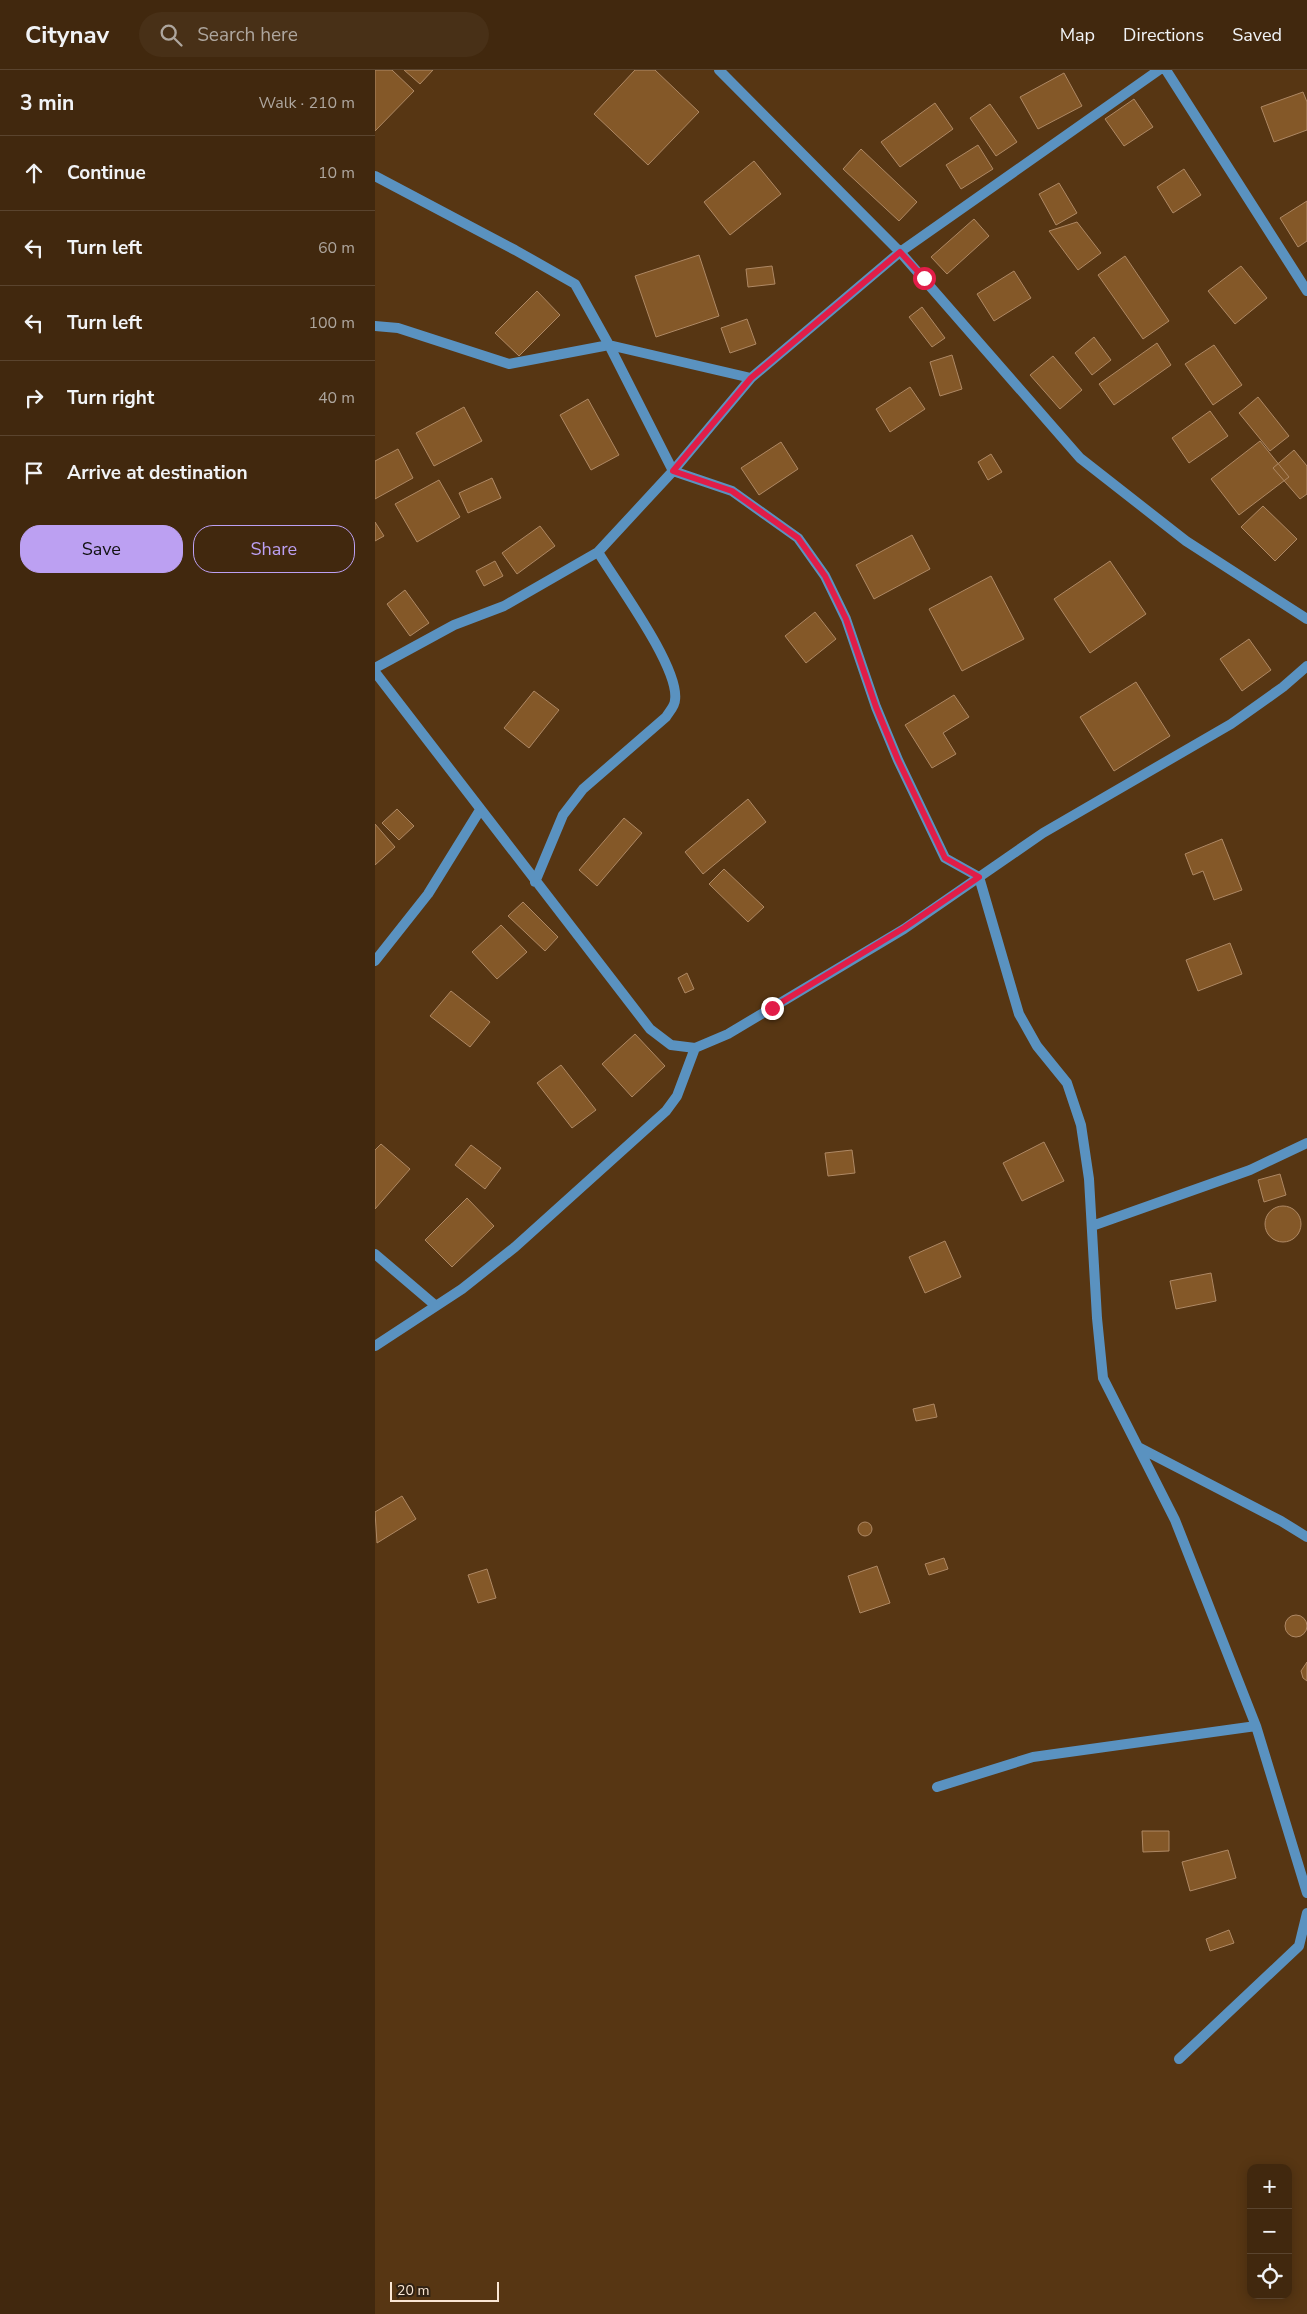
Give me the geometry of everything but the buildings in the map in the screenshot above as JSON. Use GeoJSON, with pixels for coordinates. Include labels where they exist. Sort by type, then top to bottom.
{"type":"FeatureCollection","features":[{"type":"Feature","properties":{"kind":"street"},"geometry":{"type":"LineString","coordinates":[[719,70],[900,252],[1080,458],[1185,541],[1307,618]]}},
{"type":"Feature","properties":{"kind":"street"},"geometry":{"type":"LineString","coordinates":[[375,668],[454,625],[503,606],[598,552],[673,471],[751,378],[900,252],[1159,70]]}},
{"type":"Feature","properties":{"kind":"street"},"geometry":{"type":"LineString","coordinates":[[1166,70],[1307,291]]}},
{"type":"Feature","properties":{"kind":"street"},"geometry":{"type":"LineString","coordinates":[[375,176],[575,284],[609,345],[673,471],[732,491],[798,538],[825,576],[846,619],[876,707],[898,760],[945,858],[979,877],[1019,1014],[1037,1046],[1067,1083],[1081,1126],[1089,1179],[1103,1378],[1175,1520],[1256,1726],[1307,1893]]}},
{"type":"Feature","properties":{"kind":"street"},"geometry":{"type":"LineString","coordinates":[[375,326],[398,328],[509,364],[609,345],[751,378]]}},
{"type":"Feature","properties":{"kind":"street"},"geometry":{"type":"LineString","coordinates":[[535,882],[563,815],[583,789],[666,717],[675,702],[675,685],[663,657],[598,552]]}},
{"type":"Feature","properties":{"kind":"street"},"geometry":{"type":"LineString","coordinates":[[375,672],[535,882],[650,1028],[671,1045],[695,1048],[728,1034],[904,928],[1043,833],[1231,724],[1283,687],[1307,666]]}},
{"type":"Feature","properties":{"kind":"street"},"geometry":{"type":"LineString","coordinates":[[375,961],[428,894],[480,810]]}},
{"type":"Feature","properties":{"kind":"street"},"geometry":{"type":"LineString","coordinates":[[375,1346],[462,1289],[515,1247],[667,1111],[677,1096],[695,1048]]}},
{"type":"Feature","properties":{"kind":"street"},"geometry":{"type":"LineString","coordinates":[[1092,1226],[1250,1170],[1307,1143]]}},
{"type":"Feature","properties":{"kind":"street"},"geometry":{"type":"LineString","coordinates":[[375,1254],[436,1306]]}},
{"type":"Feature","properties":{"kind":"street"},"geometry":{"type":"LineString","coordinates":[[1138,1447],[1281,1521],[1307,1537]]}},
{"type":"Feature","properties":{"kind":"street"},"geometry":{"type":"LineString","coordinates":[[937,1787],[1033,1757],[1256,1726]]}},
{"type":"Feature","properties":{"kind":"street"},"geometry":{"type":"LineString","coordinates":[[1179,2060],[1299,1946],[1307,1913]]}},
{"type":"Feature","properties":{"kind":"route"},"geometry":{"type":"LineString","coordinates":[[772,1008],[904,928],[979,877],[945,858],[898,760],[876,707],[862,661],[846,619],[825,576],[798,538],[732,491],[673,471],[751,378],[900,252],[924,278]]}}]}
